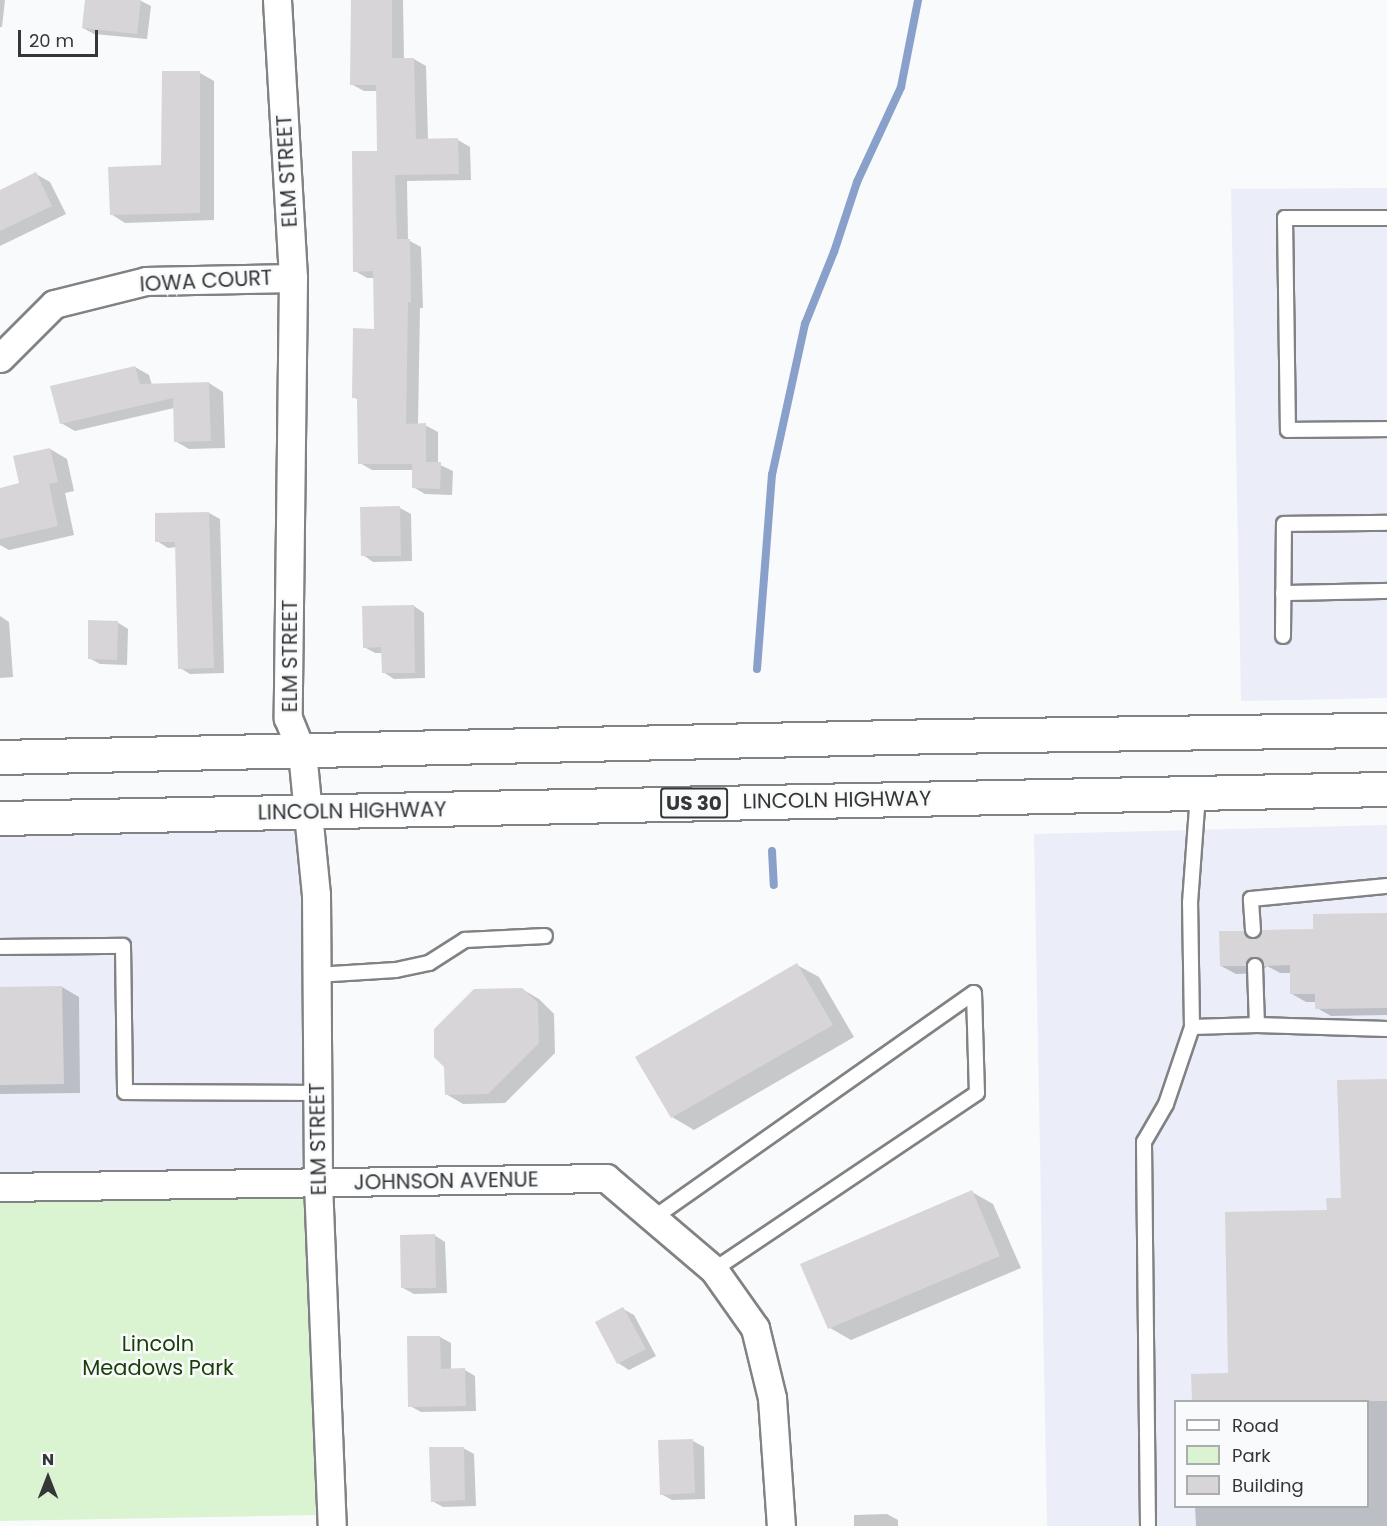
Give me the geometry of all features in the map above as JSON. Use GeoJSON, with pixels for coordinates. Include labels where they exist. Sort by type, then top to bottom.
{"type":"FeatureCollection","features":[{"type":"Feature","properties":{"kind":"main road"},"geometry":{"type":"LineString","coordinates":[[0,757],[940,736],[1387,730]]}},
{"type":"Feature","properties":{"kind":"main road","name":"LINCOLN HIGHWAY"},"geometry":{"type":"LineString","coordinates":[[0,818],[940,797],[1198,795],[1387,789]]}},
{"type":"Feature","properties":{"kind":"street","name":"ELM STREET"},"geometry":{"type":"LineString","coordinates":[[277,0],[293,278],[288,718],[302,752],[316,894],[318,1183],[332,1526]]}},
{"type":"Feature","properties":{"kind":"street","name":"IOWA COURT"},"geometry":{"type":"LineString","coordinates":[[0,358],[54,304],[146,281],[293,278]]}},
{"type":"Feature","properties":{"kind":"street","name":"JOHNSON AVENUE"},"geometry":{"type":"LineString","coordinates":[[0,1187],[606,1178],[714,1270],[755,1328],[772,1398],[781,1526]]}},
{"type":"Feature","properties":{"kind":"lane"},"geometry":{"type":"LineString","coordinates":[[1387,219],[1285,219],[1288,430],[1387,429]]}},
{"type":"Feature","properties":{"kind":"lane"},"geometry":{"type":"LineString","coordinates":[[1283,636],[1284,524],[1387,523]]}},
{"type":"Feature","properties":{"kind":"lane"},"geometry":{"type":"LineString","coordinates":[[1283,593],[1387,591]]}},
{"type":"Feature","properties":{"kind":"lane"},"geometry":{"type":"LineString","coordinates":[[1148,1526],[1144,1142],[1166,1104],[1192,1027],[1190,903],[1198,795]]}},
{"type":"Feature","properties":{"kind":"lane"},"geometry":{"type":"LineString","coordinates":[[1253,930],[1251,899],[1387,886]]}},
{"type":"Feature","properties":{"kind":"lane"},"geometry":{"type":"LineString","coordinates":[[316,975],[396,970],[429,963],[465,940],[545,936]]}},
{"type":"Feature","properties":{"kind":"lane"},"geometry":{"type":"LineString","coordinates":[[0,947],[123,946],[124,1092],[317,1093]]}},
{"type":"Feature","properties":{"kind":"lane"},"geometry":{"type":"LineString","coordinates":[[1255,966],[1257,1025]]}},
{"type":"Feature","properties":{"kind":"lane"},"geometry":{"type":"LineString","coordinates":[[652,1219],[974,993],[977,1093],[714,1270]]}},
{"type":"Feature","properties":{"kind":"lane"},"geometry":{"type":"LineString","coordinates":[[1192,1027],[1257,1025],[1387,1029]]}},
{"type":"Feature","properties":{"kind":"shaded area"},"geometry":{"type":"Polygon","coordinates":[[[1387,188],[1387,698],[1241,701],[1231,189],[1387,188]]]}},
{"type":"Feature","properties":{"kind":"shaded area"},"geometry":{"type":"Polygon","coordinates":[[[298,819],[310,1173],[0,1178],[0,824],[298,819]]]}},
{"type":"Feature","properties":{"kind":"shaded area"},"geometry":{"type":"Polygon","coordinates":[[[1387,825],[1387,1526],[1047,1526],[1034,834],[1387,825]]]}},
{"type":"Feature","properties":{"kind":"green space","name":"Lincoln Meadows Park"},"geometry":{"type":"Polygon","coordinates":[[[313,1191],[318,1515],[0,1521],[0,1196],[313,1191]]]}},
{"type":"Feature","properties":{"kind":"building"},"geometry":{"type":"Polygon","coordinates":[[[85,0],[141,0],[137,34],[82,28],[85,0]]]}},
{"type":"Feature","properties":{"kind":"building"},"geometry":{"type":"Polygon","coordinates":[[[351,0],[392,0],[392,58],[414,58],[416,139],[458,138],[459,174],[395,175],[397,239],[410,239],[411,302],[408,302],[406,424],[426,423],[426,462],[441,462],[440,489],[412,488],[412,464],[358,464],[357,398],[352,398],[353,328],[374,329],[373,271],[353,272],[352,151],[377,151],[376,85],[350,85],[351,0]]]}},
{"type":"Feature","properties":{"kind":"building"},"geometry":{"type":"Polygon","coordinates":[[[162,71],[200,71],[200,213],[110,215],[108,167],[161,165],[162,71]]]}},
{"type":"Feature","properties":{"kind":"building"},"geometry":{"type":"Polygon","coordinates":[[[36,172],[52,206],[0,231],[0,190],[36,172]]]}},
{"type":"Feature","properties":{"kind":"building"},"geometry":{"type":"Polygon","coordinates":[[[135,366],[140,384],[209,382],[211,441],[174,442],[173,398],[60,424],[50,386],[135,366]]]}},
{"type":"Feature","properties":{"kind":"building"},"geometry":{"type":"Polygon","coordinates":[[[50,448],[58,482],[49,484],[58,526],[0,539],[0,488],[19,483],[13,456],[50,448]]]}},
{"type":"Feature","properties":{"kind":"building"},"geometry":{"type":"Polygon","coordinates":[[[400,506],[401,556],[361,556],[360,507],[400,506]]]}},
{"type":"Feature","properties":{"kind":"building"},"geometry":{"type":"Polygon","coordinates":[[[209,512],[214,668],[178,669],[175,542],[155,542],[155,513],[209,512]]]}},
{"type":"Feature","properties":{"kind":"building"},"geometry":{"type":"Polygon","coordinates":[[[414,605],[415,673],[382,673],[381,647],[363,648],[362,606],[414,605]]]}},
{"type":"Feature","properties":{"kind":"building"},"geometry":{"type":"Polygon","coordinates":[[[88,620],[118,621],[117,660],[88,659],[88,620]]]}},
{"type":"Feature","properties":{"kind":"building"},"geometry":{"type":"Polygon","coordinates":[[[1387,913],[1387,1008],[1315,1009],[1315,994],[1290,994],[1290,965],[1264,966],[1262,961],[1255,957],[1250,959],[1246,966],[1220,966],[1219,931],[1244,931],[1249,938],[1254,939],[1262,930],[1313,929],[1313,914],[1387,913]]]}},
{"type":"Feature","properties":{"kind":"building"},"geometry":{"type":"Polygon","coordinates":[[[797,963],[833,1025],[671,1118],[635,1057],[797,963]]]}},
{"type":"Feature","properties":{"kind":"building"},"geometry":{"type":"Polygon","coordinates":[[[62,986],[64,1084],[0,1085],[0,987],[62,986]]]}},
{"type":"Feature","properties":{"kind":"building"},"geometry":{"type":"Polygon","coordinates":[[[522,988],[538,1003],[539,1043],[488,1094],[445,1095],[444,1067],[434,1057],[434,1029],[474,989],[522,988]]]}},
{"type":"Feature","properties":{"kind":"building"},"geometry":{"type":"Polygon","coordinates":[[[1387,1079],[1387,1401],[1192,1400],[1191,1374],[1228,1373],[1225,1212],[1327,1210],[1326,1198],[1341,1198],[1337,1080],[1387,1079]]]}},
{"type":"Feature","properties":{"kind":"building"},"geometry":{"type":"Polygon","coordinates":[[[972,1190],[1000,1256],[828,1329],[800,1264],[972,1190]]]}},
{"type":"Feature","properties":{"kind":"building"},"geometry":{"type":"Polygon","coordinates":[[[435,1234],[436,1288],[401,1288],[400,1235],[435,1234]]]}},
{"type":"Feature","properties":{"kind":"building"},"geometry":{"type":"Polygon","coordinates":[[[623,1307],[646,1349],[617,1364],[595,1322],[623,1307]]]}},
{"type":"Feature","properties":{"kind":"building"},"geometry":{"type":"Polygon","coordinates":[[[407,1336],[440,1336],[441,1369],[465,1368],[466,1406],[408,1407],[407,1336]]]}},
{"type":"Feature","properties":{"kind":"building"},"geometry":{"type":"Polygon","coordinates":[[[693,1439],[695,1493],[660,1495],[658,1440],[693,1439]]]}},
{"type":"Feature","properties":{"kind":"building"},"geometry":{"type":"Polygon","coordinates":[[[429,1447],[464,1447],[465,1500],[431,1502],[429,1447]]]}},
{"type":"Feature","properties":{"kind":"waterway"},"geometry":{"type":"LineString","coordinates":[[757,669],[772,475],[805,324],[834,252],[857,182],[901,87],[918,0]]}},
{"type":"Feature","properties":{"kind":"waterway"},"geometry":{"type":"LineString","coordinates":[[772,851],[774,885]]}}]}
